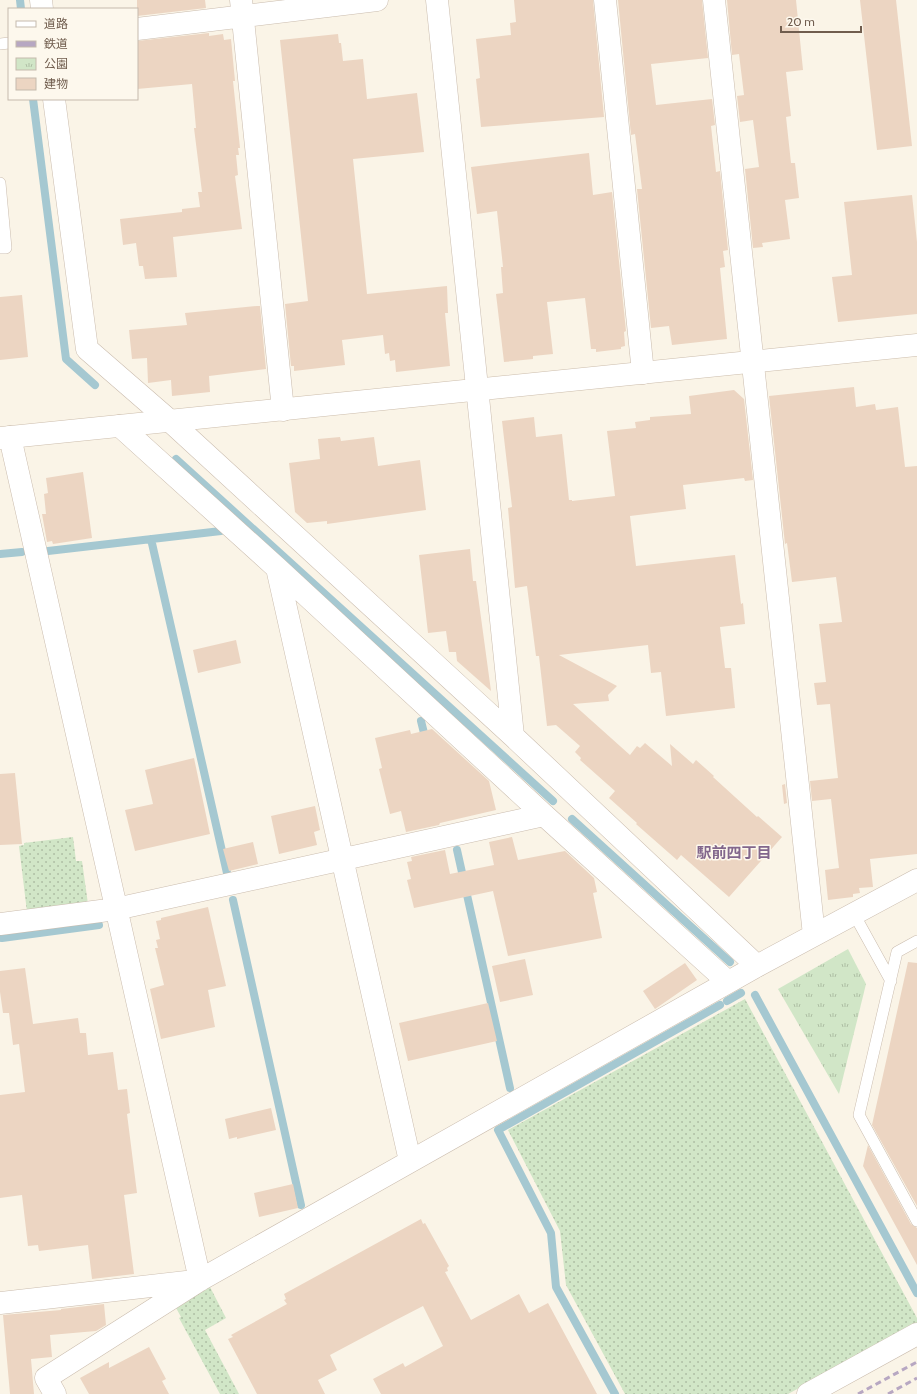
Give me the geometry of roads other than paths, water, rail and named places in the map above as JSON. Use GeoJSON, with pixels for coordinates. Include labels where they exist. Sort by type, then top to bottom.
{"type":"FeatureCollection","features":[{"type":"Feature","properties":{"kind":"street"},"geometry":{"type":"LineString","coordinates":[[138,29],[242,8],[377,0]]}},
{"type":"Feature","properties":{"kind":"street"},"geometry":{"type":"LineString","coordinates":[[437,0],[513,736]]}},
{"type":"Feature","properties":{"kind":"street"},"geometry":{"type":"LineString","coordinates":[[605,0],[643,373]]}},
{"type":"Feature","properties":{"kind":"street"},"geometry":{"type":"LineString","coordinates":[[714,0],[814,935]]}},
{"type":"Feature","properties":{"kind":"street"},"geometry":{"type":"LineString","coordinates":[[242,8],[283,410]]}},
{"type":"Feature","properties":{"kind":"street"},"geometry":{"type":"LineString","coordinates":[[54,100],[87,348],[170,421],[513,736],[757,966]]}},
{"type":"Feature","properties":{"kind":"street"},"geometry":{"type":"LineString","coordinates":[[200,1280],[116,909],[5,437],[917,345]]}},
{"type":"Feature","properties":{"kind":"street"},"geometry":{"type":"LineString","coordinates":[[120,426],[728,982]]}},
{"type":"Feature","properties":{"kind":"street"},"geometry":{"type":"LineString","coordinates":[[277,568],[410,1161]]}},
{"type":"Feature","properties":{"kind":"street"},"geometry":{"type":"LineString","coordinates":[[0,924],[116,909],[544,815]]}},
{"type":"Feature","properties":{"kind":"street"},"geometry":{"type":"LineString","coordinates":[[55,1394],[46,1378],[200,1280],[728,982],[917,880]]}},
{"type":"Feature","properties":{"kind":"street"},"geometry":{"type":"LineString","coordinates":[[0,1303],[200,1280]]}},
{"type":"Feature","properties":{"kind":"street"},"geometry":{"type":"LineString","coordinates":[[808,1394],[917,1334]]}},
{"type":"Feature","properties":{"kind":"lane"},"geometry":{"type":"LineString","coordinates":[[0,183],[6,248],[0,248]]}},
{"type":"Feature","properties":{"kind":"lane"},"geometry":{"type":"LineString","coordinates":[[854,914],[891,981]]}},
{"type":"Feature","properties":{"kind":"lane"},"geometry":{"type":"LineString","coordinates":[[917,941],[897,952],[859,1115],[917,1221]]}},
{"type":"Feature","properties":{"kind":"waterway"},"geometry":{"type":"LineString","coordinates":[[20,0],[21,8]]}},
{"type":"Feature","properties":{"kind":"waterway"},"geometry":{"type":"LineString","coordinates":[[33,100],[66,359],[95,385]]}},
{"type":"Feature","properties":{"kind":"waterway"},"geometry":{"type":"LineString","coordinates":[[176,459],[553,801]]}},
{"type":"Feature","properties":{"kind":"waterway"},"geometry":{"type":"LineString","coordinates":[[48,551],[221,531]]}},
{"type":"Feature","properties":{"kind":"waterway"},"geometry":{"type":"LineString","coordinates":[[151,539],[227,873]]}},
{"type":"Feature","properties":{"kind":"waterway"},"geometry":{"type":"LineString","coordinates":[[0,554],[22,552]]}},
{"type":"Feature","properties":{"kind":"waterway"},"geometry":{"type":"LineString","coordinates":[[421,721],[426,741]]}},
{"type":"Feature","properties":{"kind":"waterway"},"geometry":{"type":"LineString","coordinates":[[572,819],[730,962]]}},
{"type":"Feature","properties":{"kind":"waterway"},"geometry":{"type":"LineString","coordinates":[[457,850],[510,1088]]}},
{"type":"Feature","properties":{"kind":"waterway"},"geometry":{"type":"LineString","coordinates":[[233,900],[301,1205]]}},
{"type":"Feature","properties":{"kind":"waterway"},"geometry":{"type":"LineString","coordinates":[[2,938],[99,925]]}},
{"type":"Feature","properties":{"kind":"waterway"},"geometry":{"type":"LineString","coordinates":[[727,1001],[741,993]]}},
{"type":"Feature","properties":{"kind":"waterway"},"geometry":{"type":"LineString","coordinates":[[755,995],[917,1293]]}},
{"type":"Feature","properties":{"kind":"waterway"},"geometry":{"type":"LineString","coordinates":[[615,1394],[556,1287],[551,1233],[498,1130],[720,1005]]}},
{"type":"Feature","properties":{"kind":"railway"},"geometry":{"type":"LineString","coordinates":[[858,1394],[917,1362]]}},
{"type":"Feature","properties":{"kind":"railway"},"geometry":{"type":"LineString","coordinates":[[888,1394],[917,1378]]}},
{"type":"Feature","properties":{"kind":"district","name":"駅前四丁目"},"geometry":{"type":"Point","coordinates":[734,853]}}]}
